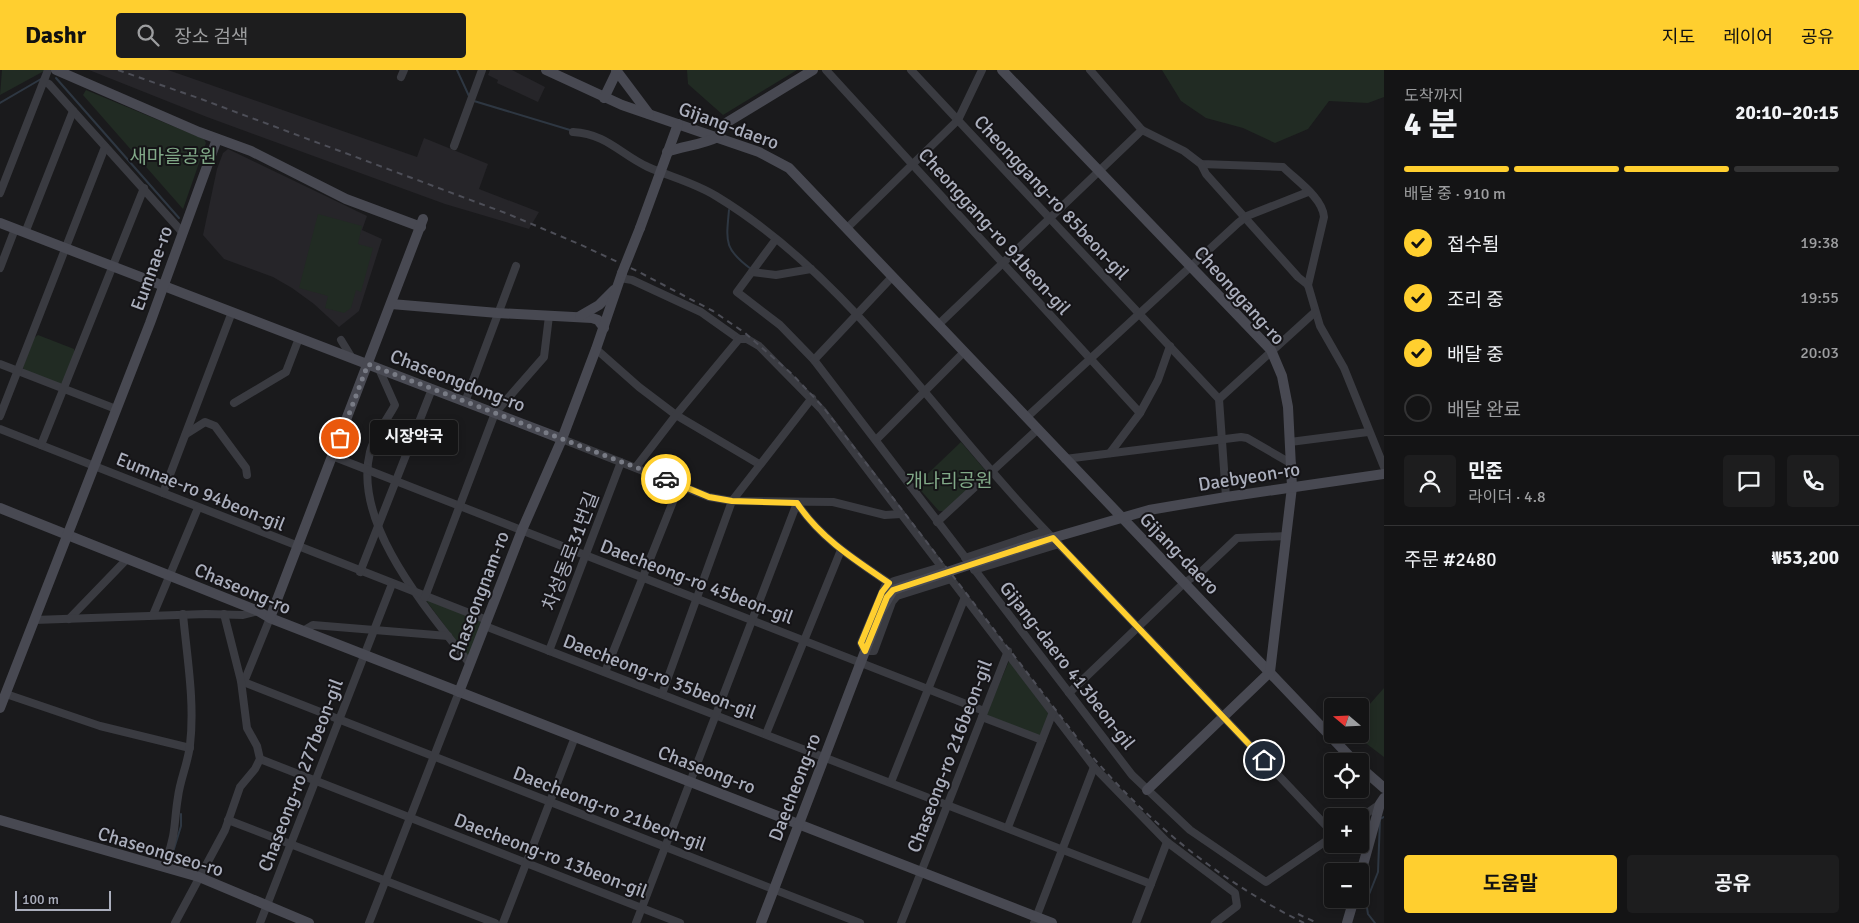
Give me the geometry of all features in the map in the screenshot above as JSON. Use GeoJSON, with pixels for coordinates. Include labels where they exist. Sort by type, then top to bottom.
{"type":"FeatureCollection","features":[{"type":"Feature","properties":{"kind":"street"},"geometry":{"type":"LineString","coordinates":[[454,146],[482,70]]}},
{"type":"Feature","properties":{"kind":"street","name":"Gijang-daero"},"geometry":{"type":"LineString","coordinates":[[546,70],[604,98],[759,152],[789,168],[1346,753]]}},
{"type":"Feature","properties":{"kind":"street"},"geometry":{"type":"LineString","coordinates":[[604,98],[617,70],[649,114]]}},
{"type":"Feature","properties":{"kind":"street"},"geometry":{"type":"LineString","coordinates":[[668,152],[680,147],[701,145],[718,137],[726,123],[813,70]]}},
{"type":"Feature","properties":{"kind":"street","name":"Cheonggang-ro 91beon-gil"},"geometry":{"type":"LineString","coordinates":[[826,70],[1140,414]]}},
{"type":"Feature","properties":{"kind":"street","name":"Cheonggang-ro 85beon-gil"},"geometry":{"type":"LineString","coordinates":[[911,70],[1219,399]]}},
{"type":"Feature","properties":{"kind":"street"},"geometry":{"type":"LineString","coordinates":[[847,228],[914,166],[958,120],[982,70]]}},
{"type":"Feature","properties":{"kind":"street","name":"Cheonggang-ro"},"geometry":{"type":"LineString","coordinates":[[1002,70],[1271,350],[1282,376],[1288,407],[1292,487],[1270,672]]}},
{"type":"Feature","properties":{"kind":"street"},"geometry":{"type":"LineString","coordinates":[[1090,70],[1142,130],[1184,151],[1201,164],[1206,174],[1298,277],[1308,285]]}},
{"type":"Feature","properties":{"kind":"street"},"geometry":{"type":"LineString","coordinates":[[0,194],[45,81],[54,71],[217,139],[251,151],[346,199],[422,223],[270,618],[246,677],[241,681]]}},
{"type":"Feature","properties":{"kind":"street"},"geometry":{"type":"LineString","coordinates":[[45,81],[183,233]]}},
{"type":"Feature","properties":{"kind":"street"},"geometry":{"type":"LineString","coordinates":[[26,233],[73,111]]}},
{"type":"Feature","properties":{"kind":"street"},"geometry":{"type":"LineString","coordinates":[[576,317],[603,302],[620,278],[678,124]]}},
{"type":"Feature","properties":{"kind":"street"},"geometry":{"type":"LineString","coordinates":[[938,325],[1142,130]]}},
{"type":"Feature","properties":{"kind":"street"},"geometry":{"type":"LineString","coordinates":[[574,132],[596,135],[646,166],[690,182],[715,195],[776,239],[811,269],[855,314],[1052,538],[1324,824]]}},
{"type":"Feature","properties":{"kind":"street","name":"Eumnae-ro"},"geometry":{"type":"LineString","coordinates":[[0,708],[164,286],[217,139]]}},
{"type":"Feature","properties":{"kind":"street"},"geometry":{"type":"LineString","coordinates":[[0,416],[105,147]]}},
{"type":"Feature","properties":{"kind":"street"},"geometry":{"type":"LineString","coordinates":[[1201,164],[1283,167],[1323,208],[1324,217],[1308,285],[1315,312],[1327,341],[1344,368],[1368,432],[1384,467]]}},
{"type":"Feature","properties":{"kind":"street"},"geometry":{"type":"LineString","coordinates":[[41,445],[144,188]]}},
{"type":"Feature","properties":{"kind":"street"},"geometry":{"type":"LineString","coordinates":[[1027,417],[1246,217],[1308,192]]}},
{"type":"Feature","properties":{"kind":"street","name":"Chaseongdong-ro"},"geometry":{"type":"LineString","coordinates":[[0,223],[680,484],[709,497],[732,501],[833,502],[885,515],[901,514]]}},
{"type":"Feature","properties":{"kind":"street"},"geometry":{"type":"LineString","coordinates":[[0,268],[15,229]]}},
{"type":"Feature","properties":{"kind":"street"},"geometry":{"type":"LineString","coordinates":[[776,239],[752,272],[776,275],[811,269]]}},
{"type":"Feature","properties":{"kind":"street"},"geometry":{"type":"LineString","coordinates":[[465,402],[516,266]]}},
{"type":"Feature","properties":{"kind":"street","name":"Gijang-daero 413beon-gil"},"geometry":{"type":"LineString","coordinates":[[752,272],[737,292],[780,325],[814,360],[974,570],[1146,790],[1190,830],[1266,882],[1324,842]]}},
{"type":"Feature","properties":{"kind":"street"},"geometry":{"type":"LineString","coordinates":[[814,360],[855,314],[892,277]]}},
{"type":"Feature","properties":{"kind":"street"},"geometry":{"type":"LineString","coordinates":[[620,278],[632,280],[701,312],[739,338],[747,339],[760,346],[812,398],[1008,651],[1094,767],[1167,842],[1235,893],[1238,906],[1215,923]]}},
{"type":"Feature","properties":{"kind":"street","name":"Chaseongnam-ro"},"geometry":{"type":"LineString","coordinates":[[369,923],[522,530],[562,439],[604,328],[620,278]]}},
{"type":"Feature","properties":{"kind":"street"},"geometry":{"type":"LineString","coordinates":[[391,304],[595,319],[604,328]]}},
{"type":"Feature","properties":{"kind":"street"},"geometry":{"type":"LineString","coordinates":[[163,493],[232,312]]}},
{"type":"Feature","properties":{"kind":"street"},"geometry":{"type":"LineString","coordinates":[[1226,497],[1219,399],[1315,312]]}},
{"type":"Feature","properties":{"kind":"street"},"geometry":{"type":"LineString","coordinates":[[425,597],[495,413],[544,357],[549,316]]}},
{"type":"Feature","properties":{"kind":"street"},"geometry":{"type":"LineString","coordinates":[[234,403],[286,372],[299,338]]}},
{"type":"Feature","properties":{"kind":"street"},"geometry":{"type":"LineString","coordinates":[[636,467],[739,338]]}},
{"type":"Feature","properties":{"kind":"street"},"geometry":{"type":"LineString","coordinates":[[340,340],[348,349],[352,358]]}},
{"type":"Feature","properties":{"kind":"street"},"geometry":{"type":"LineString","coordinates":[[1110,453],[1140,414],[1158,380],[1170,346]]}},
{"type":"Feature","properties":{"kind":"street"},"geometry":{"type":"LineString","coordinates":[[596,349],[639,387],[676,415],[759,464]]}},
{"type":"Feature","properties":{"kind":"street"},"geometry":{"type":"LineString","coordinates":[[876,440],[964,352]]}},
{"type":"Feature","properties":{"kind":"street"},"geometry":{"type":"LineString","coordinates":[[0,364],[116,409]]}},
{"type":"Feature","properties":{"kind":"street"},"geometry":{"type":"LineString","coordinates":[[379,368],[396,405],[373,444],[367,470],[367,494],[378,528],[415,593],[470,664]]}},
{"type":"Feature","properties":{"kind":"street"},"geometry":{"type":"LineString","coordinates":[[360,572],[432,389]]}},
{"type":"Feature","properties":{"kind":"street"},"geometry":{"type":"LineString","coordinates":[[662,694],[732,501],[812,398]]}},
{"type":"Feature","properties":{"kind":"street"},"geometry":{"type":"LineString","coordinates":[[186,434],[205,422],[215,426],[246,468],[247,475]]}},
{"type":"Feature","properties":{"kind":"street"},"geometry":{"type":"LineString","coordinates":[[0,429],[94,465]]}},
{"type":"Feature","properties":{"kind":"street"},"geometry":{"type":"LineString","coordinates":[[937,522],[1038,429]]}},
{"type":"Feature","properties":{"kind":"street"},"geometry":{"type":"LineString","coordinates":[[1290,442],[1368,432]]}},
{"type":"Feature","properties":{"kind":"street"},"geometry":{"type":"LineString","coordinates":[[1065,458],[1223,438],[1248,438],[1292,464]]}},
{"type":"Feature","properties":{"kind":"street","name":"Daecheong-ro 45beon-gil"},"geometry":{"type":"LineString","coordinates":[[332,456],[861,663]]}},
{"type":"Feature","properties":{"kind":"street","name":"차성동로31번길"},"geometry":{"type":"LineString","coordinates":[[549,651],[621,462]]}},
{"type":"Feature","properties":{"kind":"street","name":"Eumnae-ro 94beon-gil"},"geometry":{"type":"LineString","coordinates":[[94,465],[392,584]]}},
{"type":"Feature","properties":{"kind":"street","name":"Daebyeon-ro"},"geometry":{"type":"LineString","coordinates":[[1121,518],[1226,497],[1384,474]]}},
{"type":"Feature","properties":{"kind":"street"},"geometry":{"type":"LineString","coordinates":[[605,672],[680,484]]}},
{"type":"Feature","properties":{"kind":"street"},"geometry":{"type":"LineString","coordinates":[[797,503],[806,517],[840,550],[889,583]]}},
{"type":"Feature","properties":{"kind":"street"},"geometry":{"type":"LineString","coordinates":[[636,923],[797,503]]}},
{"type":"Feature","properties":{"kind":"street","name":"Chaseong-ro"},"geometry":{"type":"LineString","coordinates":[[0,508],[258,611],[270,618],[798,824],[1035,920],[1052,923]]}},
{"type":"Feature","properties":{"kind":"street","name":"Chaseong-ro"},"geometry":{"type":"LineString","coordinates":[[170,576],[198,508]]}},
{"type":"Feature","properties":{"kind":"street"},"geometry":{"type":"LineString","coordinates":[[965,558],[1052,538],[1121,518]]}},
{"type":"Feature","properties":{"kind":"street"},"geometry":{"type":"LineString","coordinates":[[1069,693],[1184,583],[1201,572],[1237,538],[1287,536]]}},
{"type":"Feature","properties":{"kind":"street"},"geometry":{"type":"LineString","coordinates":[[974,570],[1052,538]]}},
{"type":"Feature","properties":{"kind":"street","name":"Daecheong-ro"},"geometry":{"type":"LineString","coordinates":[[761,923],[880,612],[893,590],[1052,538]]}},
{"type":"Feature","properties":{"kind":"street"},"geometry":{"type":"LineString","coordinates":[[766,734],[840,550]]}},
{"type":"Feature","properties":{"kind":"street"},"geometry":{"type":"LineString","coordinates":[[69,619],[127,559]]}},
{"type":"Feature","properties":{"kind":"street"},"geometry":{"type":"LineString","coordinates":[[941,566],[889,583],[882,592],[861,643],[865,651],[874,651],[892,602],[897,596],[951,579]]}},
{"type":"Feature","properties":{"kind":"street"},"geometry":{"type":"LineString","coordinates":[[154,615],[170,576]]}},
{"type":"Feature","properties":{"kind":"street"},"geometry":{"type":"LineString","coordinates":[[364,655],[392,584]]}},
{"type":"Feature","properties":{"kind":"street","name":"Daecheong-ro 35beon-gil"},"geometry":{"type":"LineString","coordinates":[[392,584],[549,651],[1008,827],[1151,884]]}},
{"type":"Feature","properties":{"kind":"street"},"geometry":{"type":"LineString","coordinates":[[891,782],[965,597]]}},
{"type":"Feature","properties":{"kind":"street"},"geometry":{"type":"LineString","coordinates":[[34,620],[183,614],[243,615],[258,611]]}},
{"type":"Feature","properties":{"kind":"street"},"geometry":{"type":"LineString","coordinates":[[167,857],[173,843],[178,797],[190,748],[192,711],[183,614]]}},
{"type":"Feature","properties":{"kind":"street"},"geometry":{"type":"LineString","coordinates":[[175,923],[228,820],[240,787],[260,759],[257,746],[247,728],[241,681],[224,614]]}},
{"type":"Feature","properties":{"kind":"street","name":"Chaseong-ro"},"geometry":{"type":"LineString","coordinates":[[303,631],[313,625],[448,636]]}},
{"type":"Feature","properties":{"kind":"street","name":"Chaseong-ro 216beon-gil"},"geometry":{"type":"LineString","coordinates":[[901,923],[1008,651]]}},
{"type":"Feature","properties":{"kind":"street","name":"Chaseong-ro 277beon-gil"},"geometry":{"type":"LineString","coordinates":[[260,923],[364,655]]}},
{"type":"Feature","properties":{"kind":"street"},"geometry":{"type":"LineString","coordinates":[[861,663],[928,689],[1042,740]]}},
{"type":"Feature","properties":{"kind":"street"},"geometry":{"type":"LineString","coordinates":[[1146,790],[1270,672]]}},
{"type":"Feature","properties":{"kind":"street","name":"Daecheong-ro 21beon-gil"},"geometry":{"type":"LineString","coordinates":[[241,681],[860,923]]}},
{"type":"Feature","properties":{"kind":"street"},"geometry":{"type":"LineString","coordinates":[[6,694],[100,726],[190,748]]}},
{"type":"Feature","properties":{"kind":"street"},"geometry":{"type":"LineString","coordinates":[[1008,827],[1053,712]]}},
{"type":"Feature","properties":{"kind":"street"},"geometry":{"type":"LineString","coordinates":[[503,923],[575,737]]}},
{"type":"Feature","properties":{"kind":"street","name":"Daecheong-ro 13beon-gil"},"geometry":{"type":"LineString","coordinates":[[260,759],[680,923]]}},
{"type":"Feature","properties":{"kind":"street"},"geometry":{"type":"LineString","coordinates":[[1035,920],[1094,767]]}},
{"type":"Feature","properties":{"kind":"street"},"geometry":{"type":"LineString","coordinates":[[1369,775],[1384,788]]}},
{"type":"Feature","properties":{"kind":"street"},"geometry":{"type":"LineString","coordinates":[[1369,811],[1382,801]]}},
{"type":"Feature","properties":{"kind":"street"},"geometry":{"type":"LineString","coordinates":[[1363,863],[1382,801]]}},
{"type":"Feature","properties":{"kind":"street","name":"Chaseongseo-ro"},"geometry":{"type":"LineString","coordinates":[[0,820],[199,877],[309,923]]}},
{"type":"Feature","properties":{"kind":"street"},"geometry":{"type":"LineString","coordinates":[[228,820],[495,923]]}},
{"type":"Feature","properties":{"kind":"street"},"geometry":{"type":"LineString","coordinates":[[1136,923],[1167,842]]}},
{"type":"Feature","properties":{"kind":"street"},"geometry":{"type":"LineString","coordinates":[[1347,923],[1351,908]]}},
{"type":"Feature","properties":{"kind":"shaded area"},"geometry":{"type":"Polygon","coordinates":[[[89,70],[168,70],[417,157],[424,138],[488,164],[479,189],[539,212],[529,229],[445,204],[207,117],[89,70]]]}},
{"type":"Feature","properties":{"kind":"shaded area"},"geometry":{"type":"Polygon","coordinates":[[[490,70],[512,70],[545,87],[538,102],[497,83],[498,80],[488,75],[490,70]]]}},
{"type":"Feature","properties":{"kind":"shaded area"},"geometry":{"type":"Polygon","coordinates":[[[228,149],[367,216],[362,230],[382,239],[359,311],[339,327],[314,304],[292,288],[273,277],[224,259],[203,235],[217,169],[223,153],[228,149]]]}},
{"type":"Feature","properties":{"kind":"green space"},"geometry":{"type":"Polygon","coordinates":[[[2,70],[44,70],[44,71],[0,95],[2,70]]]}},
{"type":"Feature","properties":{"kind":"green space"},"geometry":{"type":"Polygon","coordinates":[[[687,70],[797,70],[723,115],[688,84],[687,70]]]}},
{"type":"Feature","properties":{"kind":"green space"},"geometry":{"type":"Polygon","coordinates":[[[1162,70],[1384,70],[1384,97],[1368,103],[1329,101],[1308,129],[1275,143],[1243,128],[1206,118],[1181,101],[1162,70]]]}},
{"type":"Feature","properties":{"kind":"green space","name":"새마을공원"},"geometry":{"type":"Polygon","coordinates":[[[86,90],[204,139],[206,143],[183,209],[83,95],[86,90]]]}},
{"type":"Feature","properties":{"kind":"green space"},"geometry":{"type":"Polygon","coordinates":[[[318,214],[362,226],[358,244],[373,248],[361,292],[356,290],[351,308],[344,313],[325,308],[328,296],[299,288],[318,214]]]}},
{"type":"Feature","properties":{"kind":"green space"},"geometry":{"type":"Polygon","coordinates":[[[38,335],[74,349],[75,354],[65,382],[59,385],[24,371],[23,367],[34,338],[38,335]]]}},
{"type":"Feature","properties":{"kind":"green space","name":"개나리공원"},"geometry":{"type":"Polygon","coordinates":[[[961,442],[985,470],[985,474],[944,511],[939,511],[916,485],[961,442]]]}},
{"type":"Feature","properties":{"kind":"green space"},"geometry":{"type":"Polygon","coordinates":[[[425,599],[480,621],[481,623],[468,657],[425,599]]]}},
{"type":"Feature","properties":{"kind":"green space"},"geometry":{"type":"Polygon","coordinates":[[[1009,661],[1048,713],[1049,718],[1042,737],[986,715],[1009,661]]]}},
{"type":"Feature","properties":{"kind":"green space"},"geometry":{"type":"Polygon","coordinates":[[[1384,688],[1384,757],[1366,743],[1369,743],[1369,705],[1384,688]]]}},
{"type":"Feature","properties":{"kind":"waterway"},"geometry":{"type":"LineString","coordinates":[[457,70],[469,96]]}},
{"type":"Feature","properties":{"kind":"waterway"},"geometry":{"type":"LineString","coordinates":[[56,78],[179,218]]}},
{"type":"Feature","properties":{"kind":"waterway"},"geometry":{"type":"LineString","coordinates":[[0,103],[41,79]]}},
{"type":"Feature","properties":{"kind":"waterway"},"geometry":{"type":"LineString","coordinates":[[474,101],[570,130]]}},
{"type":"Feature","properties":{"kind":"waterway"},"geometry":{"type":"LineString","coordinates":[[729,210],[727,230],[731,250],[751,269]]}},
{"type":"Feature","properties":{"kind":"waterway"},"geometry":{"type":"LineString","coordinates":[[173,852],[181,826],[181,814]]}},
{"type":"Feature","properties":{"kind":"waterway"},"geometry":{"type":"LineString","coordinates":[[1375,923],[1368,914],[1366,902],[1378,872],[1380,819],[1384,817]]}},
{"type":"Feature","properties":{"kind":"railway"},"geometry":{"type":"LineString","coordinates":[[118,70],[201,99],[508,214],[637,271],[713,311],[745,333],[792,374],[823,407],[1085,748],[1133,801],[1159,825],[1213,868],[1242,888],[1304,923]]}},
{"type":"Feature","properties":{"kind":"railway"},"geometry":{"type":"LineString","coordinates":[[1298,914],[1317,923]]}},
{"type":"Feature","properties":{"kind":"way so far"},"geometry":{"type":"LineString","coordinates":[[340,438],[368,364],[666,479]]}},
{"type":"Feature","properties":{"kind":"place","name":"시장약국"},"geometry":{"type":"Point","coordinates":[340,438]}},
{"type":"Feature","properties":{"kind":"route"},"geometry":{"type":"LineString","coordinates":[[666,479],[709,497],[732,501],[797,503],[806,517],[840,550],[889,583],[882,592],[861,643],[865,651],[880,612],[887,597],[893,590],[1053,538],[1264,760]]}}]}
